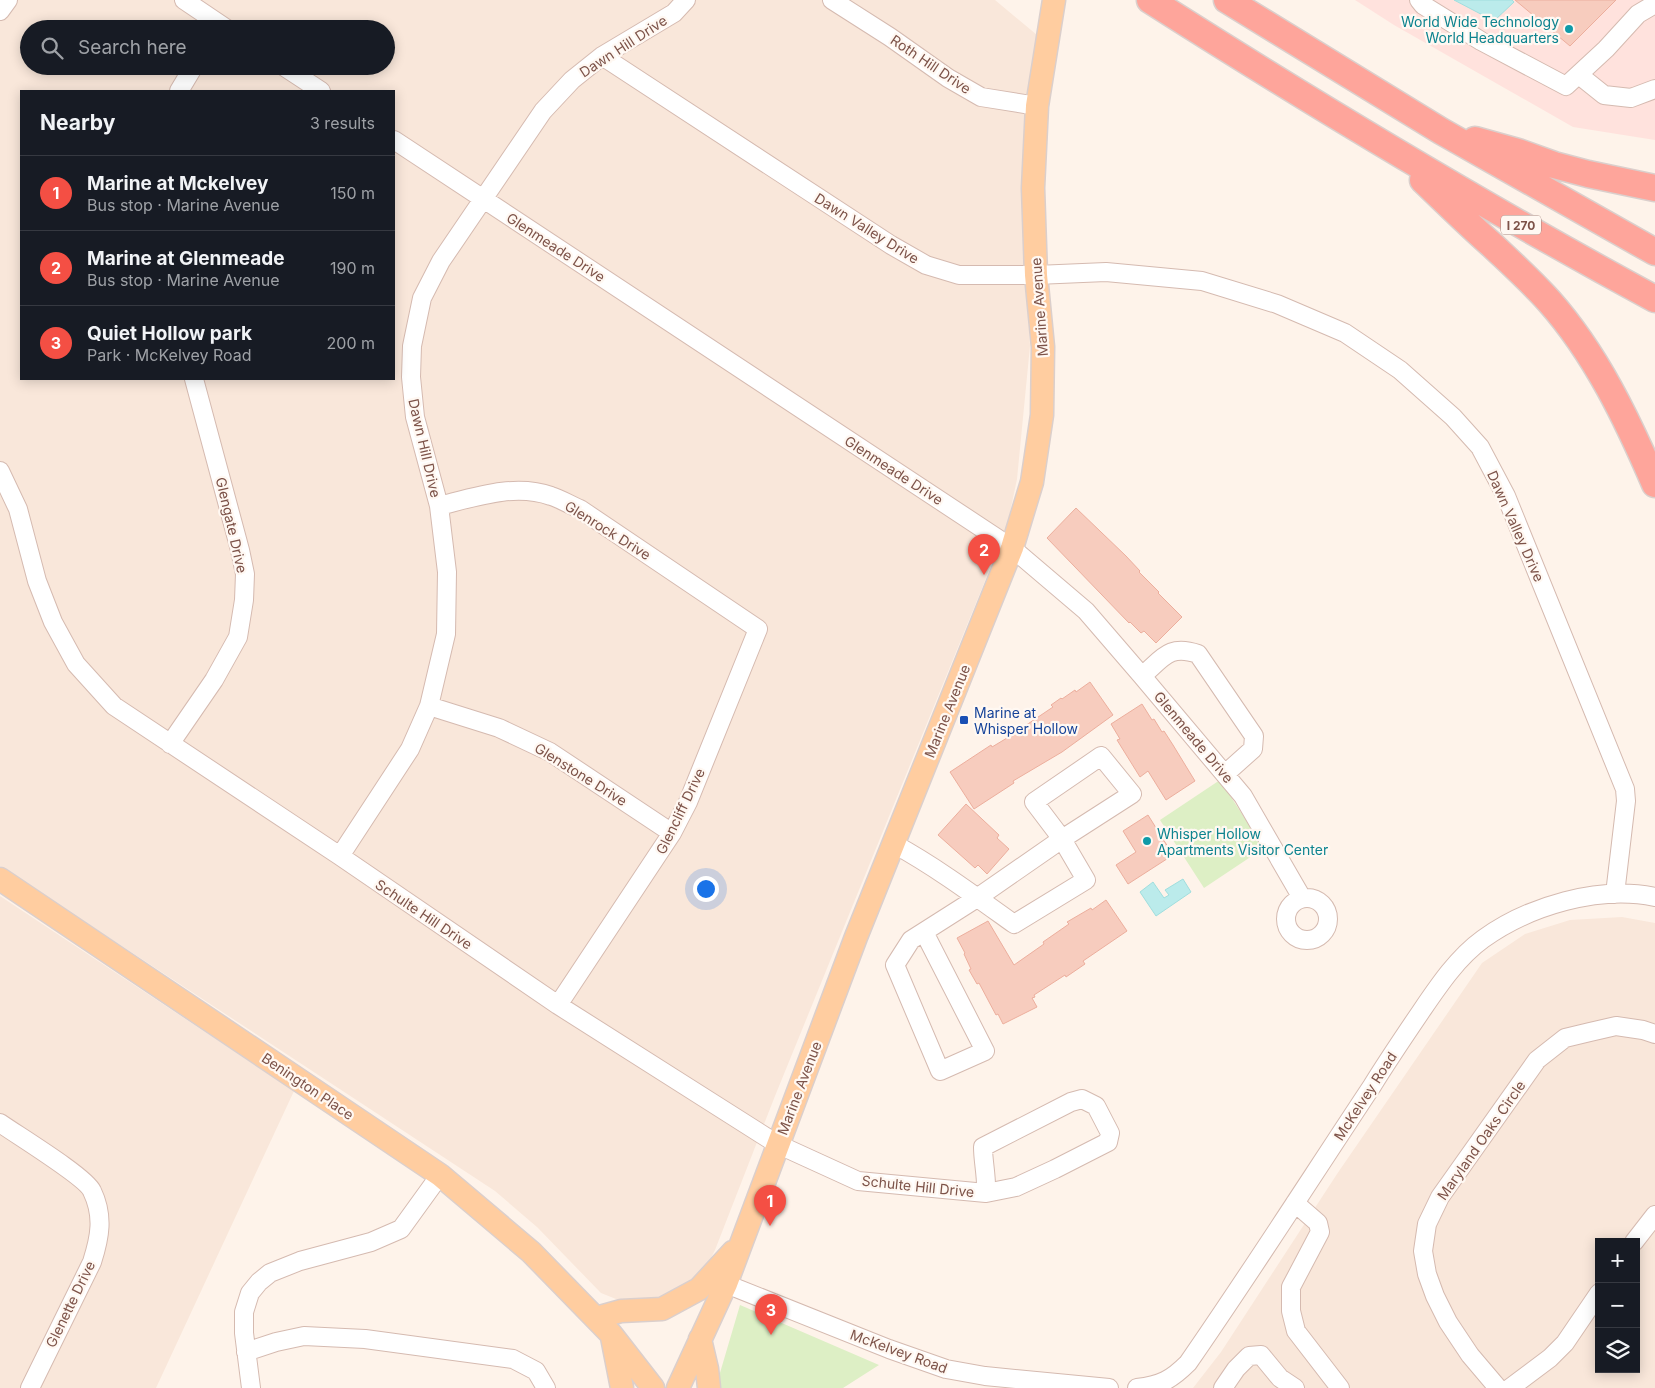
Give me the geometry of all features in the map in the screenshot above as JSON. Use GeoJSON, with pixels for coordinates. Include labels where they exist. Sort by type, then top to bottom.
{"type":"FeatureCollection","features":[{"type":"Feature","properties":{"kind":"highway","name":"I 270"},"geometry":{"type":"LineString","coordinates":[[1150,0],[1251,64],[1492,209],[1655,299]]}},
{"type":"Feature","properties":{"kind":"highway"},"geometry":{"type":"LineString","coordinates":[[1227,0],[1441,131],[1655,252]]}},
{"type":"Feature","properties":{"kind":"highway"},"geometry":{"type":"LineString","coordinates":[[1441,131],[1518,152],[1580,172],[1655,188]]}},
{"type":"Feature","properties":{"kind":"highway"},"geometry":{"type":"LineString","coordinates":[[1389,148],[1524,274],[1550,302],[1575,334],[1616,400],[1655,484]]}},
{"type":"Feature","properties":{"kind":"main road","name":"Marine Avenue"},"geometry":{"type":"LineString","coordinates":[[678,1388],[726,1284],[777,1144],[1012,548],[1032,482],[1042,415],[1044,347],[1036,275],[1033,188],[1038,106],[1054,0]]}},
{"type":"Feature","properties":{"kind":"main road","name":"Benington Place"},"geometry":{"type":"LineString","coordinates":[[0,879],[440,1175],[526,1247],[604,1326]]}},
{"type":"Feature","properties":{"kind":"main road"},"geometry":{"type":"LineString","coordinates":[[604,1326],[621,1311],[662,1308],[699,1289],[741,1244]]}},
{"type":"Feature","properties":{"kind":"main road"},"geometry":{"type":"LineString","coordinates":[[604,1326],[622,1388]]}},
{"type":"Feature","properties":{"kind":"main road"},"geometry":{"type":"LineString","coordinates":[[604,1326],[653,1388]]}},
{"type":"Feature","properties":{"kind":"main road"},"geometry":{"type":"LineString","coordinates":[[700,1339],[708,1368],[709,1388]]}},
{"type":"Feature","properties":{"kind":"street"},"geometry":{"type":"LineString","coordinates":[[0,11],[8,0]]}},
{"type":"Feature","properties":{"kind":"street"},"geometry":{"type":"LineString","coordinates":[[184,0],[212,20]]}},
{"type":"Feature","properties":{"kind":"street","name":"Dawn Hill Drive"},"geometry":{"type":"LineString","coordinates":[[340,856],[410,749],[429,706],[446,634],[447,572],[439,506],[415,418],[411,377],[412,346],[422,298],[441,261],[543,111],[572,80],[602,56],[674,13],[686,0]]}},
{"type":"Feature","properties":{"kind":"street","name":"Roth Hill Drive"},"geometry":{"type":"LineString","coordinates":[[832,0],[890,37],[948,78],[981,97],[1038,106]]}},
{"type":"Feature","properties":{"kind":"street"},"geometry":{"type":"LineString","coordinates":[[1419,0],[1424,6],[1481,41],[1566,86],[1606,49],[1638,14],[1655,4]]}},
{"type":"Feature","properties":{"kind":"street","name":"Dawn Valley Drive"},"geometry":{"type":"LineString","coordinates":[[602,56],[890,245],[926,265],[959,275],[1036,275],[1106,272],[1202,280],[1277,304],[1345,333],[1400,370],[1453,417],[1480,447],[1506,496],[1625,789],[1626,801],[1615,894]]}},
{"type":"Feature","properties":{"kind":"street"},"geometry":{"type":"LineString","coordinates":[[180,90],[189,75]]}},
{"type":"Feature","properties":{"kind":"street"},"geometry":{"type":"LineString","coordinates":[[297,75],[319,90]]}},
{"type":"Feature","properties":{"kind":"street"},"geometry":{"type":"LineString","coordinates":[[1579,75],[1604,96],[1631,98],[1655,89]]}},
{"type":"Feature","properties":{"kind":"street","name":"Glenmeade Drive"},"geometry":{"type":"LineString","coordinates":[[395,141],[1012,548],[1086,611],[1225,774],[1243,796],[1302,898]]}},
{"type":"Feature","properties":{"kind":"street","name":"Glengate Drive"},"geometry":{"type":"LineString","coordinates":[[170,744],[214,680],[238,638],[244,600],[245,574],[240,550],[194,380]]}},
{"type":"Feature","properties":{"kind":"street","name":"Schulte Hill Drive"},"geometry":{"type":"LineString","coordinates":[[0,471],[18,508],[40,590],[53,622],[76,664],[114,706],[340,856],[558,1005],[777,1144],[858,1181],[986,1193],[1016,1187],[1055,1170],[1108,1142],[1110,1134],[1096,1106],[1082,1099],[1071,1102],[983,1146],[987,1177],[986,1193]]}},
{"type":"Feature","properties":{"kind":"street","name":"Glenrock Drive"},"geometry":{"type":"LineString","coordinates":[[439,506],[495,492],[525,491],[550,496],[580,509],[758,629]]}},
{"type":"Feature","properties":{"kind":"street","name":"Glencliff Drive"},"geometry":{"type":"LineString","coordinates":[[558,1005],[672,833],[688,802],[758,629]]}},
{"type":"Feature","properties":{"kind":"street"},"geometry":{"type":"LineString","coordinates":[[1142,676],[1171,651],[1184,649],[1198,654],[1254,736],[1253,749],[1225,774]]}},
{"type":"Feature","properties":{"kind":"street","name":"Glenstone Drive"},"geometry":{"type":"LineString","coordinates":[[429,706],[499,728],[550,752],[672,833]]}},
{"type":"Feature","properties":{"kind":"street"},"geometry":{"type":"LineString","coordinates":[[894,844],[914,855],[977,898],[1014,924],[1086,880],[1062,839],[1034,802],[1101,756],[1132,794],[1062,839],[977,898],[911,940],[895,965],[940,1070],[985,1051],[924,932]]}},
{"type":"Feature","properties":{"kind":"street","name":"McKelvey Road"},"geometry":{"type":"LineString","coordinates":[[1137,1388],[1162,1384],[1175,1376],[1188,1363],[1404,1036],[1438,987],[1460,960],[1482,940],[1535,910],[1568,901],[1615,894],[1655,897]]}},
{"type":"Feature","properties":{"kind":"street","name":"Maryland Oaks Circle"},"geometry":{"type":"LineString","coordinates":[[1498,1388],[1470,1355],[1448,1322],[1434,1296],[1427,1274],[1423,1251],[1427,1224],[1440,1198],[1537,1060],[1565,1038],[1616,1026],[1643,1030],[1655,1034]]}},
{"type":"Feature","properties":{"kind":"street","name":"Glenette Drive"},"geometry":{"type":"LineString","coordinates":[[0,1123],[74,1173],[92,1189],[100,1217],[99,1240],[92,1262],[30,1388]]}},
{"type":"Feature","properties":{"kind":"street"},"geometry":{"type":"LineString","coordinates":[[251,1388],[244,1333],[244,1312],[250,1293],[259,1282],[270,1273],[300,1261],[372,1242],[401,1229],[440,1175]]}},
{"type":"Feature","properties":{"kind":"street"},"geometry":{"type":"LineString","coordinates":[[1295,1203],[1318,1223],[1320,1232],[1291,1287],[1291,1311],[1294,1324],[1296,1331],[1307,1347],[1340,1388]]}},
{"type":"Feature","properties":{"kind":"street"},"geometry":{"type":"LineString","coordinates":[[1637,1238],[1655,1215]]}},
{"type":"Feature","properties":{"kind":"street","name":"McKelvey Road"},"geometry":{"type":"LineString","coordinates":[[726,1284],[898,1353],[946,1369],[985,1376],[1109,1388]]}},
{"type":"Feature","properties":{"kind":"street"},"geometry":{"type":"LineString","coordinates":[[1510,1388],[1565,1343],[1595,1299]]}},
{"type":"Feature","properties":{"kind":"street"},"geometry":{"type":"LineString","coordinates":[[246,1352],[276,1342],[304,1336],[365,1339],[513,1359],[536,1371],[546,1388]]}},
{"type":"Feature","properties":{"kind":"street"},"geometry":{"type":"LineString","coordinates":[[1224,1388],[1236,1368],[1249,1356],[1261,1355],[1280,1378],[1295,1388]]}},
{"type":"Feature","properties":{"kind":"shaded area"},"geometry":{"type":"Polygon","coordinates":[[[0,0],[995,0],[1037,35],[1023,172],[1030,346],[1017,479],[1007,527],[775,1096],[715,1250],[702,1276],[661,1303],[621,1301],[601,1293],[537,1227],[495,1191],[0,866],[0,0]]]}},
{"type":"Feature","properties":{"kind":"shaded area"},"geometry":{"type":"Polygon","coordinates":[[[1355,0],[1655,0],[1655,140],[1573,127],[1394,25],[1355,0]]]}},
{"type":"Feature","properties":{"kind":"shaded area"},"geometry":{"type":"Polygon","coordinates":[[[0,896],[294,1091],[156,1388],[0,1388],[0,896]]]}},
{"type":"Feature","properties":{"kind":"shaded area"},"geometry":{"type":"Polygon","coordinates":[[[1622,917],[1655,923],[1655,1388],[1193,1388],[1221,1352],[1337,1174],[1482,963],[1525,934],[1570,920],[1622,917]]]}},
{"type":"Feature","properties":{"kind":"green space"},"geometry":{"type":"Polygon","coordinates":[[[1220,780],[1264,848],[1204,888],[1160,820],[1220,780]]]}},
{"type":"Feature","properties":{"kind":"green space"},"geometry":{"type":"Polygon","coordinates":[[[740,1305],[879,1365],[843,1388],[718,1388],[717,1383],[740,1305]]]}},
{"type":"Feature","properties":{"kind":"water"},"geometry":{"type":"Polygon","coordinates":[[[1454,0],[1512,0],[1514,2],[1494,21],[1454,0]]]}},
{"type":"Feature","properties":{"kind":"water"},"geometry":{"type":"Polygon","coordinates":[[[1183,879],[1191,892],[1156,916],[1140,892],[1153,882],[1164,898],[1169,895],[1165,890],[1183,879]]]}},
{"type":"Feature","properties":{"kind":"building","name":"World Wide Technology World Headquarters"},"geometry":{"type":"Polygon","coordinates":[[[1515,0],[1616,0],[1570,46],[1515,0]]]}},
{"type":"Feature","properties":{"kind":"building"},"geometry":{"type":"Polygon","coordinates":[[[1076,508],[1126,556],[1182,617],[1156,643],[1144,631],[1141,633],[1129,623],[1047,538],[1076,508]]]}},
{"type":"Feature","properties":{"kind":"building"},"geometry":{"type":"Polygon","coordinates":[[[1090,682],[1113,715],[1062,752],[1013,781],[1014,783],[974,809],[950,772],[991,745],[992,747],[1007,738],[1053,707],[1051,705],[1061,698],[1075,690],[1076,692],[1090,682]]]}},
{"type":"Feature","properties":{"kind":"building"},"geometry":{"type":"Polygon","coordinates":[[[1142,704],[1152,720],[1154,719],[1162,732],[1164,731],[1195,781],[1166,800],[1148,771],[1140,777],[1117,740],[1120,739],[1111,724],[1142,704]]]}},
{"type":"Feature","properties":{"kind":"building"},"geometry":{"type":"Polygon","coordinates":[[[966,804],[999,835],[997,838],[1009,849],[987,874],[978,865],[975,868],[938,835],[966,804]]]}},
{"type":"Feature","properties":{"kind":"building","name":"Whisper Hollow Apartments Visitor Center"},"geometry":{"type":"Polygon","coordinates":[[[1148,815],[1173,855],[1128,884],[1116,865],[1136,852],[1123,831],[1148,815]]]}},
{"type":"Feature","properties":{"kind":"building"},"geometry":{"type":"Polygon","coordinates":[[[1106,900],[1127,931],[1083,961],[1085,964],[1034,995],[1035,997],[1032,998],[1037,1007],[1003,1024],[979,983],[977,984],[969,970],[971,969],[965,953],[957,938],[988,921],[1014,965],[1069,924],[1067,922],[1091,908],[1092,910],[1106,900]]]}},
{"type":"Feature","properties":{"kind":"place","name":"World Wide Technology World Headquarters"},"geometry":{"type":"Point","coordinates":[1569,29]}},
{"type":"Feature","properties":{"kind":"place","name":"Marine at Glenmeade"},"geometry":{"type":"Point","coordinates":[984,575]}},
{"type":"Feature","properties":{"kind":"place","name":"Marine at Whisper Hollow"},"geometry":{"type":"Point","coordinates":[964,720]}},
{"type":"Feature","properties":{"kind":"place","name":"Whisper Hollow Apartments Visitor Center"},"geometry":{"type":"Point","coordinates":[1147,841]}},
{"type":"Feature","properties":{"kind":"place","name":"Marine at Mckelvey"},"geometry":{"type":"Point","coordinates":[770,1226]}},
{"type":"Feature","properties":{"kind":"place","name":"Quiet Hollow park"},"geometry":{"type":"Point","coordinates":[771,1335]}}]}
